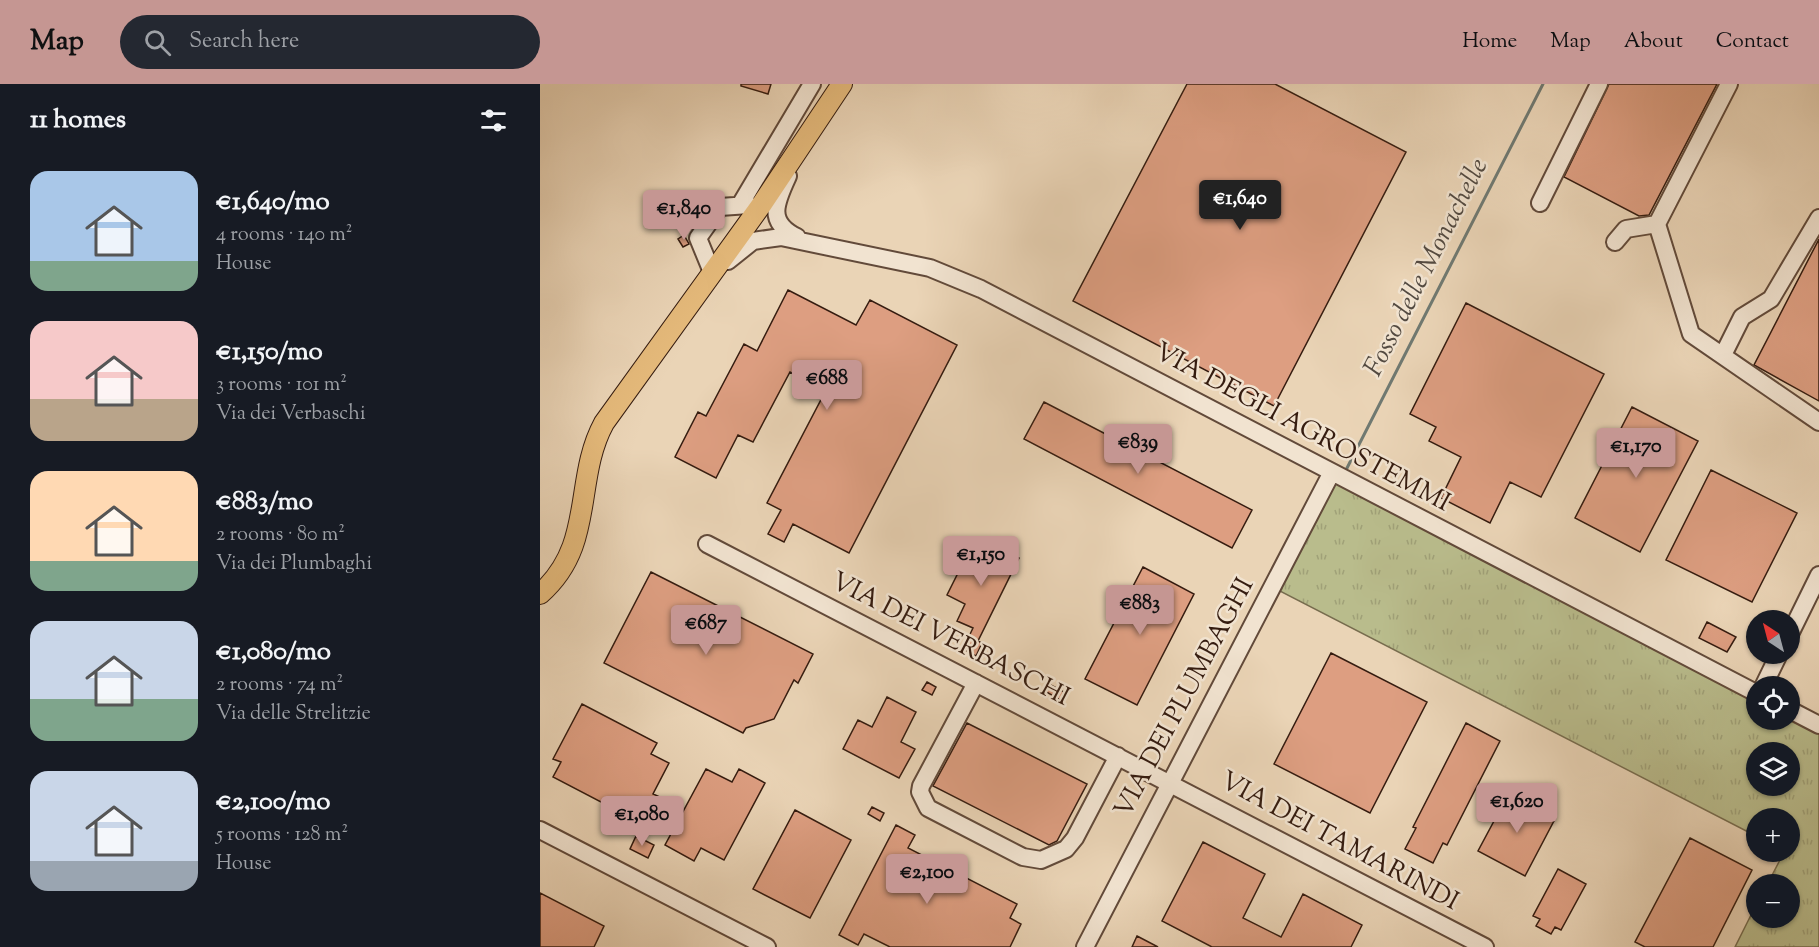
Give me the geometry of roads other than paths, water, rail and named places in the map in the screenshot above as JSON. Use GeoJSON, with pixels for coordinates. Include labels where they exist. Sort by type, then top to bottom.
{"type":"FeatureCollection","features":[{"type":"Feature","properties":{"kind":"main road"},"geometry":{"type":"LineString","coordinates":[[540,594],[565,565],[576,540],[592,451],[599,432],[683,310],[762,204],[842,84]]}},
{"type":"Feature","properties":{"kind":"street"},"geometry":{"type":"LineString","coordinates":[[740,206],[812,84]]}},
{"type":"Feature","properties":{"kind":"street"},"geometry":{"type":"LineString","coordinates":[[1540,203],[1599,84]]}},
{"type":"Feature","properties":{"kind":"street"},"geometry":{"type":"LineString","coordinates":[[1730,84],[1657,224],[1691,334],[1819,422]]}},
{"type":"Feature","properties":{"kind":"street","name":"VIA DEGLI AGROSTEMMI"},"geometry":{"type":"LineString","coordinates":[[803,145],[780,193],[776,213],[783,229],[812,243]]}},
{"type":"Feature","properties":{"kind":"street"},"geometry":{"type":"LineString","coordinates":[[712,272],[698,238],[720,207],[762,204]]}},
{"type":"Feature","properties":{"kind":"street"},"geometry":{"type":"LineString","coordinates":[[1723,355],[1742,317],[1771,299],[1819,218]]}},
{"type":"Feature","properties":{"kind":"street"},"geometry":{"type":"LineString","coordinates":[[1615,242],[1626,229],[1657,224]]}},
{"type":"Feature","properties":{"kind":"street","name":"VIA DEGLI AGROSTEMMI"},"geometry":{"type":"LineString","coordinates":[[683,310],[733,255],[748,244],[775,237],[930,268],[981,289],[1746,688]]}},
{"type":"Feature","properties":{"kind":"street","name":"VIA DEI PLUMBAGHI"},"geometry":{"type":"LineString","coordinates":[[1085,947],[1332,472]]}},
{"type":"Feature","properties":{"kind":"street","name":"VIA DEI VERBASCHI"},"geometry":{"type":"LineString","coordinates":[[707,544],[1170,782]]}},
{"type":"Feature","properties":{"kind":"street"},"geometry":{"type":"LineString","coordinates":[[1800,614],[1819,575]]}},
{"type":"Feature","properties":{"kind":"street"},"geometry":{"type":"LineString","coordinates":[[976,683],[921,786],[920,792],[928,808],[1023,857],[1041,860],[1066,849],[1075,838],[1118,756]]}},
{"type":"Feature","properties":{"kind":"street"},"geometry":{"type":"LineString","coordinates":[[1800,715],[1819,725]]}},
{"type":"Feature","properties":{"kind":"street","name":"VIA DEI TAMARINDI"},"geometry":{"type":"LineString","coordinates":[[1170,782],[1485,947]]}},
{"type":"Feature","properties":{"kind":"street"},"geometry":{"type":"LineString","coordinates":[[540,830],[767,947]]}},
{"type":"Feature","properties":{"kind":"waterway","name":"Fosso delle Monachelle"},"geometry":{"type":"LineString","coordinates":[[1346,470],[1543,84]]}}]}
